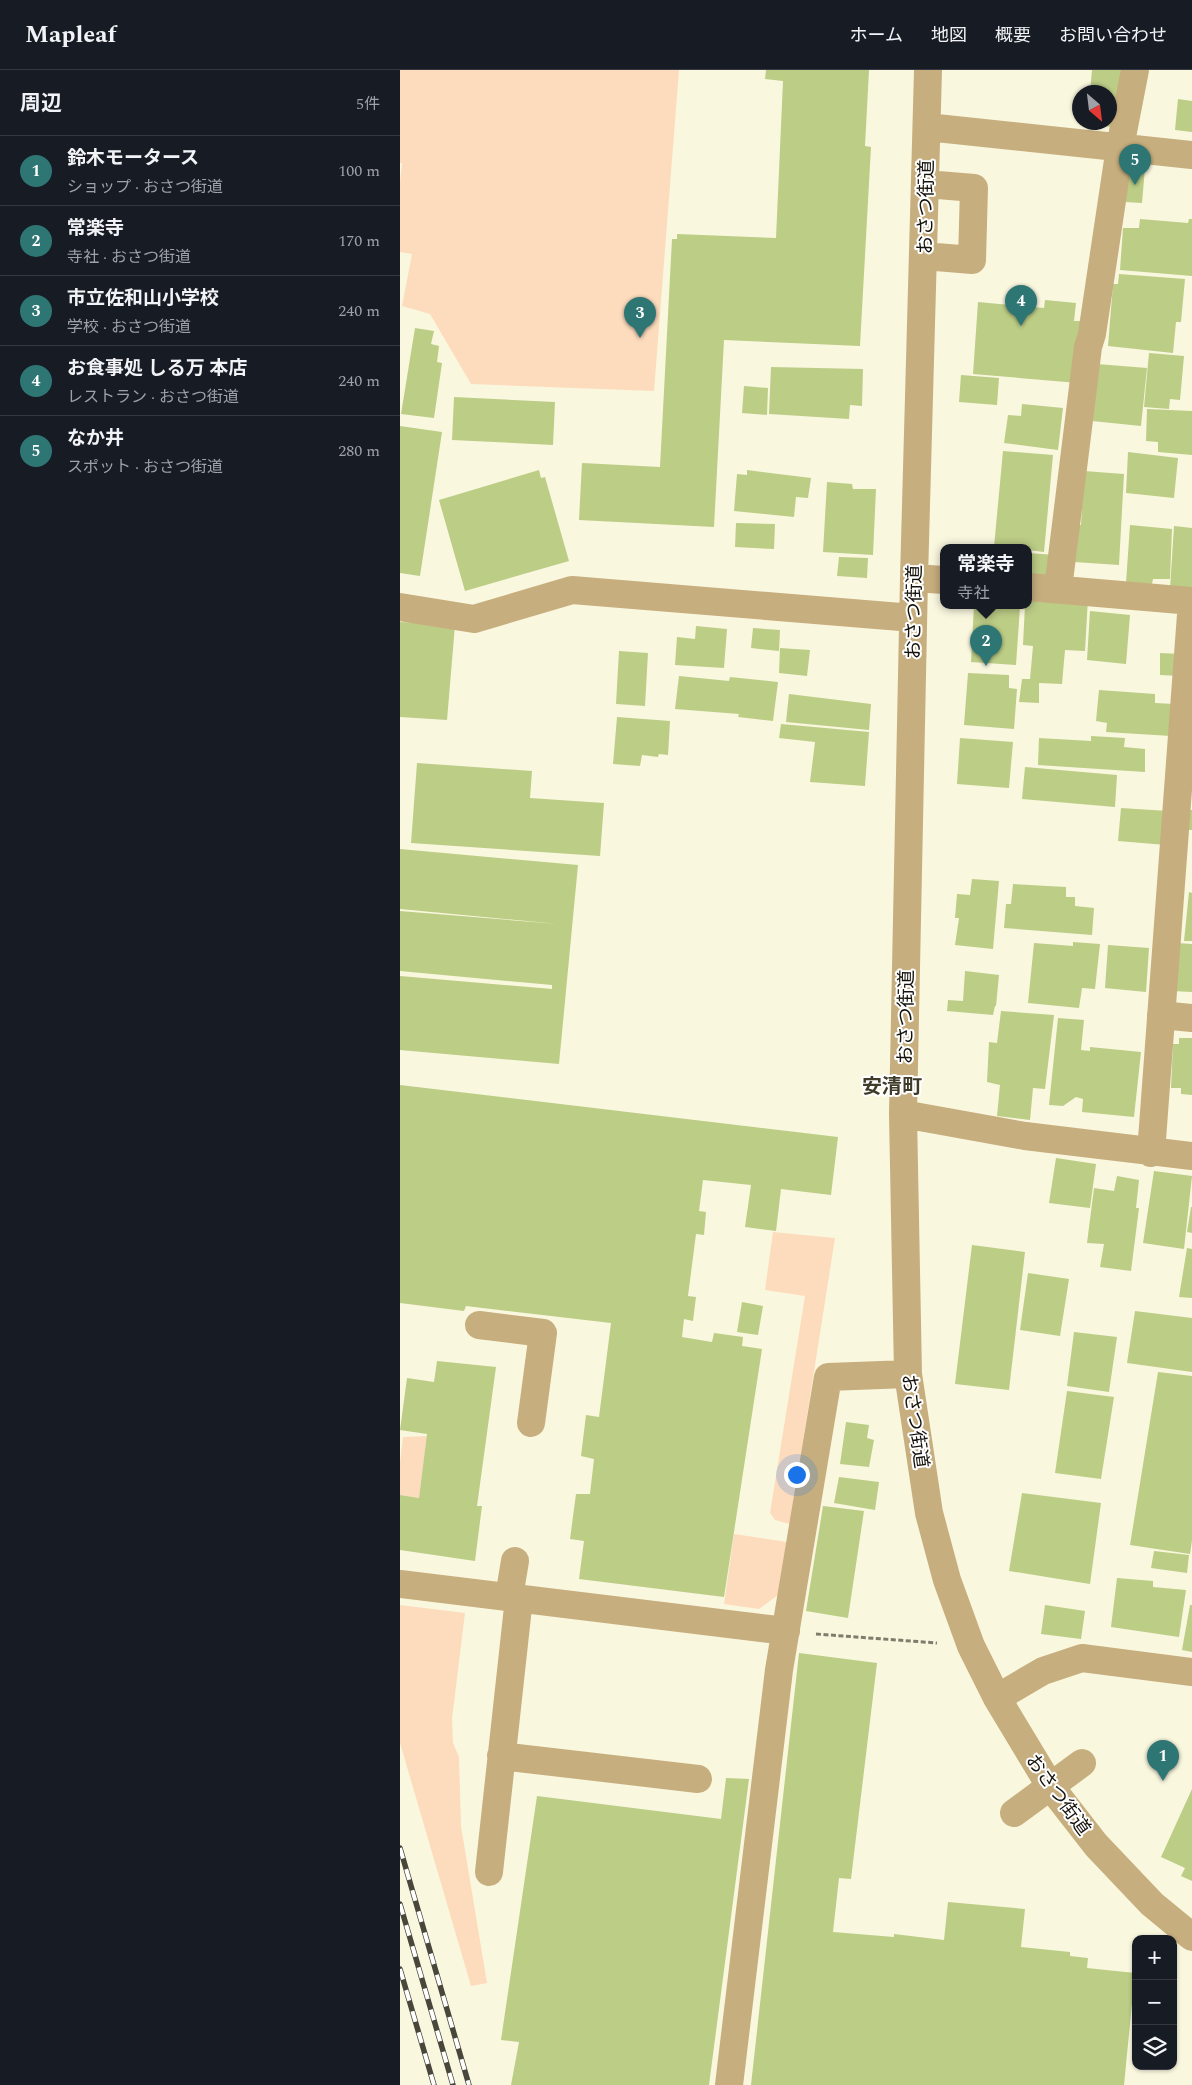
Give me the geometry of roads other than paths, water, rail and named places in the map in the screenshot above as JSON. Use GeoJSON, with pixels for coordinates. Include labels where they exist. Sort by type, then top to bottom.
{"type":"FeatureCollection","features":[{"type":"Feature","properties":{"kind":"street","name":"おさつ街道"},"geometry":{"type":"LineString","coordinates":[[928,70],[913,618],[903,1114],[908,1374],[929,1513],[944,1571],[971,1646],[997,1698],[1050,1786],[1096,1845],[1152,1904],[1192,1937]]}},
{"type":"Feature","properties":{"kind":"street"},"geometry":{"type":"LineString","coordinates":[[1058,589],[1088,347],[1092,334],[1120,147],[1135,70]]}},
{"type":"Feature","properties":{"kind":"street"},"geometry":{"type":"LineString","coordinates":[[927,127],[1120,147],[1165,140],[1192,155]]}},
{"type":"Feature","properties":{"kind":"street"},"geometry":{"type":"LineString","coordinates":[[924,256],[972,260],[974,188],[926,184]]}},
{"type":"Feature","properties":{"kind":"street"},"geometry":{"type":"LineString","coordinates":[[914,578],[940,580]]}},
{"type":"Feature","properties":{"kind":"street"},"geometry":{"type":"LineString","coordinates":[[1032,587],[1192,601],[1151,1153]]}},
{"type":"Feature","properties":{"kind":"street"},"geometry":{"type":"LineString","coordinates":[[400,607],[474,618],[572,590],[913,618]]}},
{"type":"Feature","properties":{"kind":"street"},"geometry":{"type":"LineString","coordinates":[[1161,1015],[1192,1018]]}},
{"type":"Feature","properties":{"kind":"street"},"geometry":{"type":"LineString","coordinates":[[903,1114],[1025,1136],[1151,1153],[1192,1156]]}},
{"type":"Feature","properties":{"kind":"street"},"geometry":{"type":"LineString","coordinates":[[478,1325],[543,1332],[531,1423]]}},
{"type":"Feature","properties":{"kind":"street"},"geometry":{"type":"LineString","coordinates":[[729,2085],[779,1670],[828,1377],[908,1374]]}},
{"type":"Feature","properties":{"kind":"street"},"geometry":{"type":"LineString","coordinates":[[489,1872],[501,1756],[520,1666],[514,1598],[515,1561]]}},
{"type":"Feature","properties":{"kind":"street"},"geometry":{"type":"LineString","coordinates":[[400,1584],[786,1631]]}},
{"type":"Feature","properties":{"kind":"street"},"geometry":{"type":"LineString","coordinates":[[997,1698],[1043,1671],[1082,1658],[1115,1669],[1192,1672]]}},
{"type":"Feature","properties":{"kind":"street"},"geometry":{"type":"LineString","coordinates":[[501,1756],[698,1779]]}},
{"type":"Feature","properties":{"kind":"street"},"geometry":{"type":"LineString","coordinates":[[1014,1813],[1082,1763]]}},
{"type":"Feature","properties":{"kind":"railway"},"geometry":{"type":"LineString","coordinates":[[400,1848],[469,2085]]}},
{"type":"Feature","properties":{"kind":"railway"},"geometry":{"type":"LineString","coordinates":[[400,1904],[453,2085]]}},
{"type":"Feature","properties":{"kind":"railway"},"geometry":{"type":"LineString","coordinates":[[400,1969],[434,2085]]}},
{"type":"Feature","properties":{"kind":"place","name":"なか井"},"geometry":{"type":"Point","coordinates":[1135,185]}},
{"type":"Feature","properties":{"kind":"place","name":"お食事処 しる万 本店"},"geometry":{"type":"Point","coordinates":[1021,326]}},
{"type":"Feature","properties":{"kind":"place","name":"市立佐和山小学校"},"geometry":{"type":"Point","coordinates":[640,338]}},
{"type":"Feature","properties":{"kind":"place","name":"常楽寺"},"geometry":{"type":"Point","coordinates":[986,666]}},
{"type":"Feature","properties":{"kind":"place","name":"鈴木モータース"},"geometry":{"type":"Point","coordinates":[1163,1781]}},
{"type":"Feature","properties":{"kind":"district","name":"安清町"},"geometry":{"type":"Point","coordinates":[892,1086]}}]}
